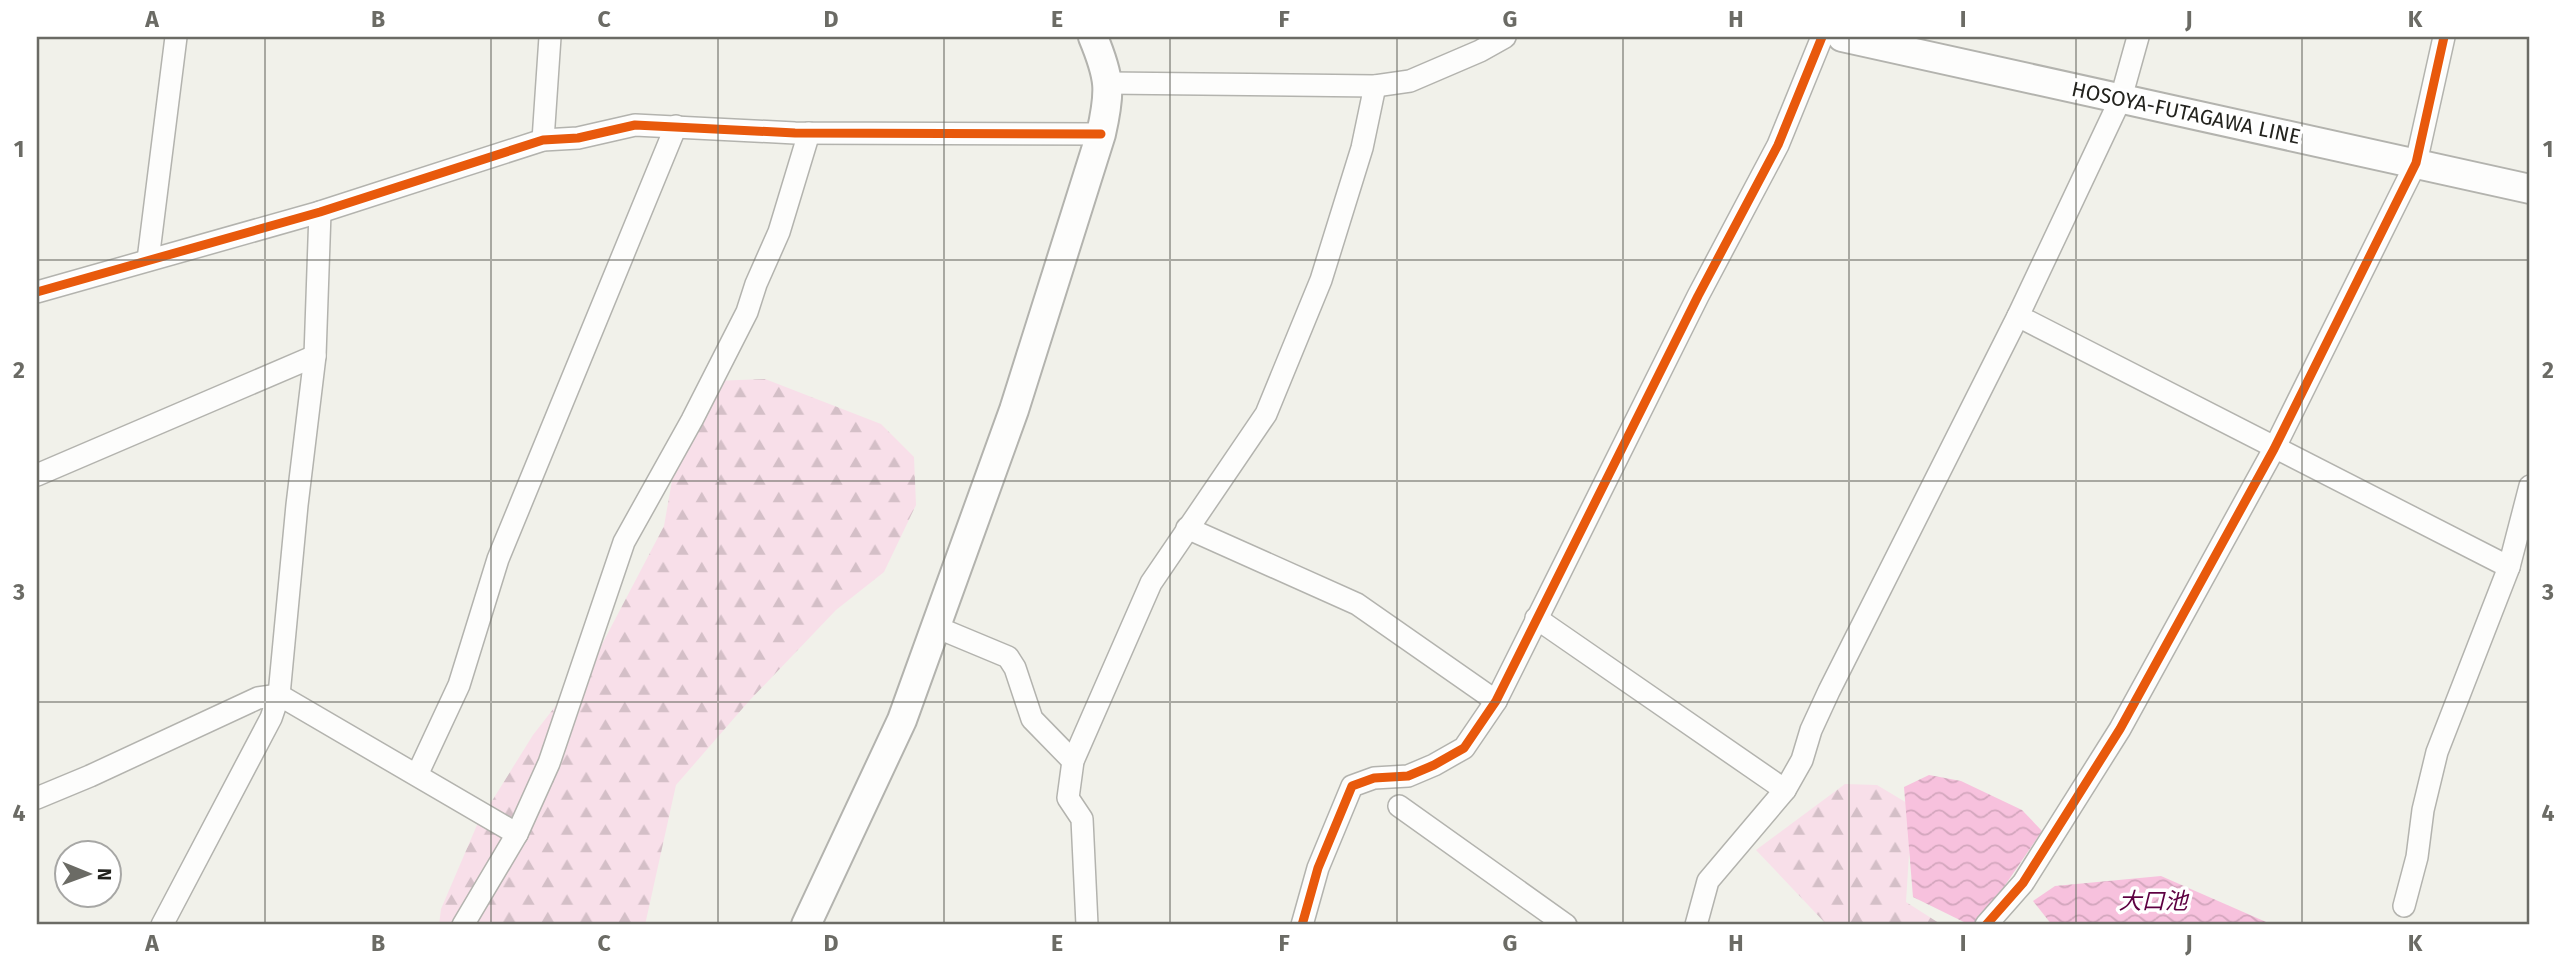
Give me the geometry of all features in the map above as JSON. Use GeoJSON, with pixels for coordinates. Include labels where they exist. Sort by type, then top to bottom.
{"type":"FeatureCollection","features":[{"type":"Feature","properties":{"kind":"street"},"geometry":{"type":"LineString","coordinates":[[148,260],[176,37]]}},
{"type":"Feature","properties":{"kind":"street"},"geometry":{"type":"LineString","coordinates":[[543,140],[550,37]]}},
{"type":"Feature","properties":{"kind":"street"},"geometry":{"type":"LineString","coordinates":[[806,925],[902,720],[1014,410],[1101,134],[1108,102],[1106,69],[1093,37]]}},
{"type":"Feature","properties":{"kind":"street"},"geometry":{"type":"LineString","coordinates":[[1107,83],[1375,86],[1410,81],[1480,51],[1505,37]]}},
{"type":"Feature","properties":{"kind":"street"},"geometry":{"type":"LineString","coordinates":[[1302,925],[1318,868],[1352,786],[1374,778],[1408,776],[1464,748],[1496,701],[1698,296],[1778,145],[1822,37]]}},
{"type":"Feature","properties":{"kind":"street","name":"HOSOYA-FUTAGAWA LINE"},"geometry":{"type":"LineString","coordinates":[[1842,37],[2530,189]]}},
{"type":"Feature","properties":{"kind":"street"},"geometry":{"type":"LineString","coordinates":[[1696,925],[1708,881],[1786,790],[1802,760],[1811,730],[1829,691],[2018,316],[2121,98],[2138,37]]}},
{"type":"Feature","properties":{"kind":"street"},"geometry":{"type":"LineString","coordinates":[[1986,925],[2024,883],[2120,729],[2274,449],[2416,163],[2444,37]]}},
{"type":"Feature","properties":{"kind":"street"},"geometry":{"type":"LineString","coordinates":[[1087,925],[1082,819],[1068,798],[1073,761],[1151,583],[1266,414],[1321,280],[1362,148],[1375,86]]}},
{"type":"Feature","properties":{"kind":"street"},"geometry":{"type":"LineString","coordinates":[[37,292],[320,212],[543,140],[578,138],[635,125],[809,133],[1101,134]]}},
{"type":"Feature","properties":{"kind":"street"},"geometry":{"type":"LineString","coordinates":[[417,775],[459,685],[498,559],[676,126]]}},
{"type":"Feature","properties":{"kind":"street"},"geometry":{"type":"LineString","coordinates":[[463,925],[517,834],[548,763],[624,542],[692,420],[747,312],[779,232],[809,133]]}},
{"type":"Feature","properties":{"kind":"street"},"geometry":{"type":"LineString","coordinates":[[162,925],[271,718],[279,695],[297,505],[315,356],[320,212]]}},
{"type":"Feature","properties":{"kind":"street"},"geometry":{"type":"LineString","coordinates":[[2018,316],[2509,567]]}},
{"type":"Feature","properties":{"kind":"street"},"geometry":{"type":"LineString","coordinates":[[37,475],[315,356]]}},
{"type":"Feature","properties":{"kind":"street"},"geometry":{"type":"LineString","coordinates":[[2404,906],[2417,856],[2423,810],[2437,752],[2509,567],[2530,486]]}},
{"type":"Feature","properties":{"kind":"street"},"geometry":{"type":"LineString","coordinates":[[1187,528],[1357,604],[1496,701]]}},
{"type":"Feature","properties":{"kind":"street"},"geometry":{"type":"LineString","coordinates":[[1536,618],[1786,790]]}},
{"type":"Feature","properties":{"kind":"street"},"geometry":{"type":"LineString","coordinates":[[936,627],[1009,657],[1032,719],[1073,761]]}},
{"type":"Feature","properties":{"kind":"street"},"geometry":{"type":"LineString","coordinates":[[37,798],[258,698],[279,695],[517,834]]}},
{"type":"Feature","properties":{"kind":"street"},"geometry":{"type":"LineString","coordinates":[[1399,806],[1566,925]]}},
{"type":"Feature","properties":{"kind":"green space"},"geometry":{"type":"Polygon","coordinates":[[[765,379],[881,424],[914,457],[916,505],[884,572],[836,610],[749,701],[676,785],[645,925],[439,925],[441,909],[477,825],[533,735],[599,650],[664,526],[679,441],[714,381],[765,379]]]}},
{"type":"Feature","properties":{"kind":"green space"},"geometry":{"type":"Polygon","coordinates":[[[1845,784],[1877,785],[1912,806],[1906,902],[1942,925],[1827,925],[1756,850],[1845,784]]]}},
{"type":"Feature","properties":{"kind":"water"},"geometry":{"type":"Polygon","coordinates":[[[1929,775],[1961,781],[2022,810],[2042,831],[1978,925],[1970,925],[1913,897],[1904,787],[1929,775]]]}},
{"type":"Feature","properties":{"kind":"water","name":"大口池"},"geometry":{"type":"Polygon","coordinates":[[[2161,876],[2273,925],[2052,925],[2033,901],[2055,886],[2161,876]]]}},
{"type":"Feature","properties":{"kind":"cycle path"},"geometry":{"type":"LineString","coordinates":[[1302,925],[1318,868],[1352,786],[1374,778],[1408,776],[1464,748],[1496,701],[1698,296],[1778,145],[1822,37]]}},
{"type":"Feature","properties":{"kind":"cycle path"},"geometry":{"type":"LineString","coordinates":[[1986,925],[2023,883],[2120,729],[2274,449],[2416,163],[2444,37]]}},
{"type":"Feature","properties":{"kind":"cycle path"},"geometry":{"type":"LineString","coordinates":[[37,292],[320,212],[543,140],[578,138],[635,125],[795,133],[1101,134]]}}]}
